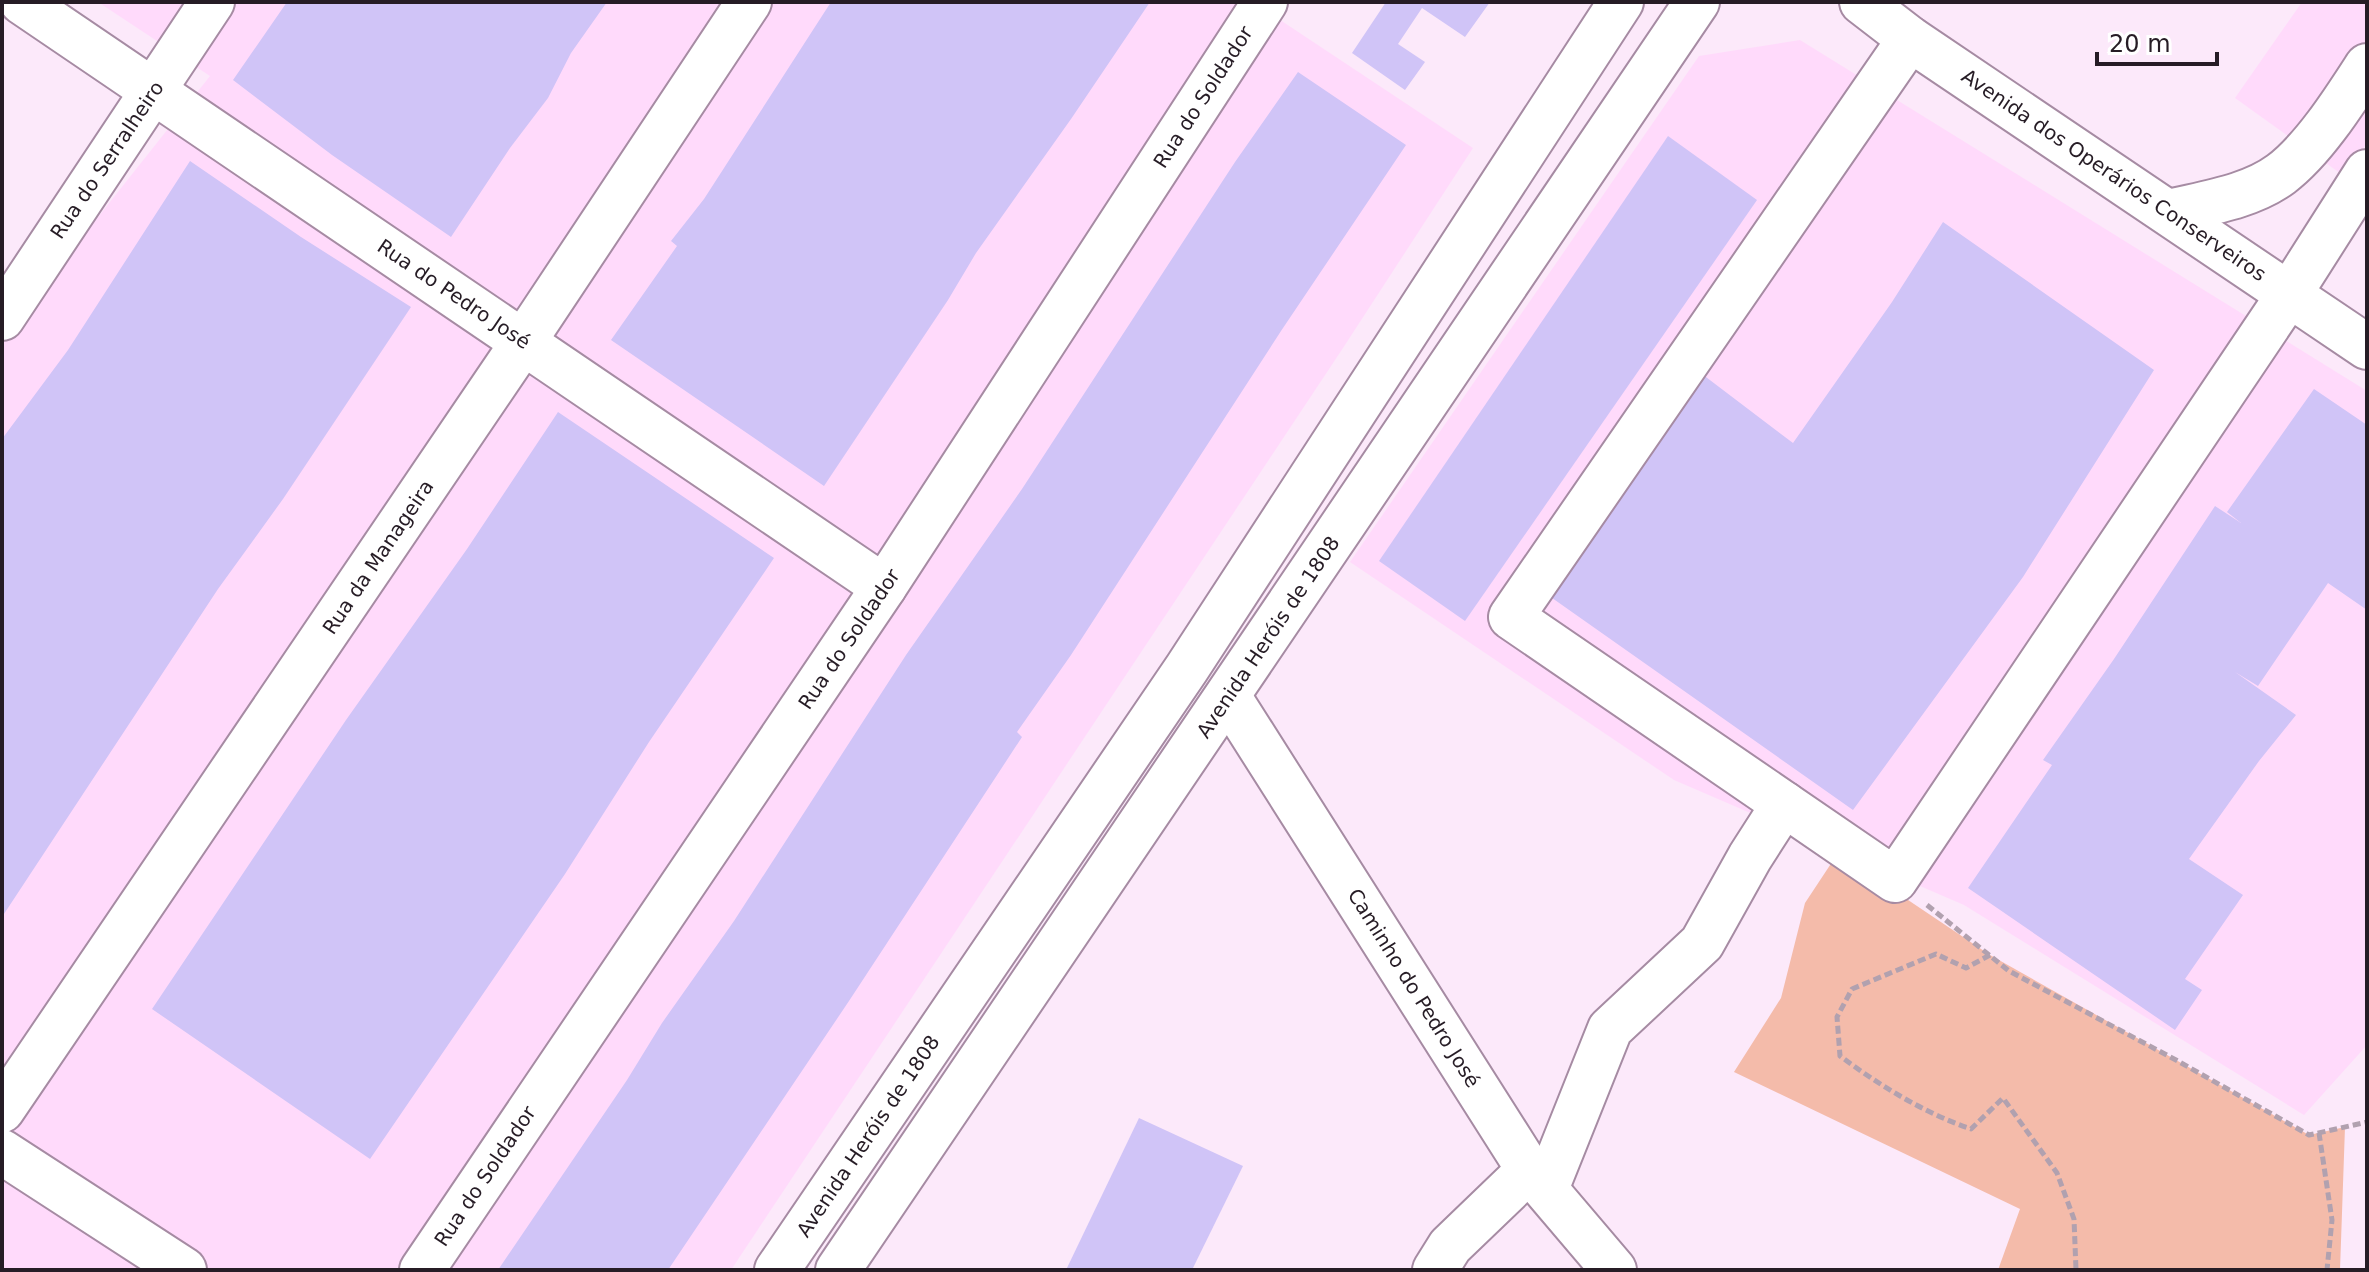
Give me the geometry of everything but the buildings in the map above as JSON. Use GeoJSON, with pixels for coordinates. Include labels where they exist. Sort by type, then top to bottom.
{"type":"FeatureCollection","features":[{"type":"Feature","properties":{"kind":"street","name":"Rua do Pedro José"},"geometry":{"type":"LineString","coordinates":[[22,2],[884,587]]}},
{"type":"Feature","properties":{"kind":"street","name":"Rua do Serralheiro"},"geometry":{"type":"LineString","coordinates":[[2,318],[212,2]]}},
{"type":"Feature","properties":{"kind":"street","name":"Rua da Manageira"},"geometry":{"type":"LineString","coordinates":[[2,1110],[524,341],[749,2]]}},
{"type":"Feature","properties":{"kind":"street","name":"Rua do Soldador"},"geometry":{"type":"LineString","coordinates":[[422,1270],[884,587],[1265,2]]}},
{"type":"Feature","properties":{"kind":"street","name":"Avenida Heróis de 1808"},"geometry":{"type":"LineString","coordinates":[[777,1270],[1187,668],[1621,2]]}},
{"type":"Feature","properties":{"kind":"street","name":"Avenida Heróis de 1808"},"geometry":{"type":"LineString","coordinates":[[838,1270],[1697,2]]}},
{"type":"Feature","properties":{"kind":"street","name":"Avenida dos Operários Conserveiros"},"geometry":{"type":"LineString","coordinates":[[1862,2],[1910,39],[2367,347]]}},
{"type":"Feature","properties":{"kind":"street"},"geometry":{"type":"LineString","coordinates":[[1910,39],[1511,617],[1895,880],[2290,293],[2367,172]]}},
{"type":"Feature","properties":{"kind":"street"},"geometry":{"type":"LineString","coordinates":[[2169,212],[2246,192],[2281,174],[2311,143],[2367,66]]}},
{"type":"Feature","properties":{"kind":"street","name":"Caminho do Pedro José"},"geometry":{"type":"LineString","coordinates":[[1228,696],[1537,1179],[1614,1270]]}},
{"type":"Feature","properties":{"kind":"street"},"geometry":{"type":"LineString","coordinates":[[1435,1270],[1450,1246],[1537,1179],[1610,1029],[1702,943],[1784,804]]}},
{"type":"Feature","properties":{"kind":"street"},"geometry":{"type":"LineString","coordinates":[[2,1152],[184,1270]]}},
{"type":"Feature","properties":{"kind":"path"},"geometry":{"type":"LineString","coordinates":[[1895,880],[2009,971],[2309,1135],[2367,1122]]}},
{"type":"Feature","properties":{"kind":"path"},"geometry":{"type":"LineString","coordinates":[[1990,955],[1966,968],[1936,954],[1852,989],[1837,1017],[1840,1056],[1904,1098],[1950,1122],[1971,1129],[2003,1098],[2057,1173],[2074,1219],[2076,1270]]}},
{"type":"Feature","properties":{"kind":"path"},"geometry":{"type":"LineString","coordinates":[[2319,1133],[2332,1220],[2327,1270]]}},
{"type":"Feature","properties":{"kind":"shaded area"},"geometry":{"type":"Polygon","coordinates":[[[98,2],[1253,2],[1473,148],[731,1270],[2,1270],[2,338],[210,76],[98,2]]]}},
{"type":"Feature","properties":{"kind":"shaded area"},"geometry":{"type":"Polygon","coordinates":[[[2302,2],[2367,2],[2367,143],[2344,176],[2235,98],[2302,2]]]}},
{"type":"Feature","properties":{"kind":"shaded area"},"geometry":{"type":"Polygon","coordinates":[[[1800,40],[2367,391],[2367,1045],[2304,1115],[1964,905],[1674,780],[1350,562],[1699,56],[1800,40]]]}},
{"type":"Feature","properties":{"kind":"shaded area"},"geometry":{"type":"Polygon","coordinates":[[[1838,853],[1990,955],[2309,1135],[2345,1127],[2340,1270],[1998,1270],[2020,1209],[1734,1072],[1781,998],[1805,903],[1838,853]]]}}]}
